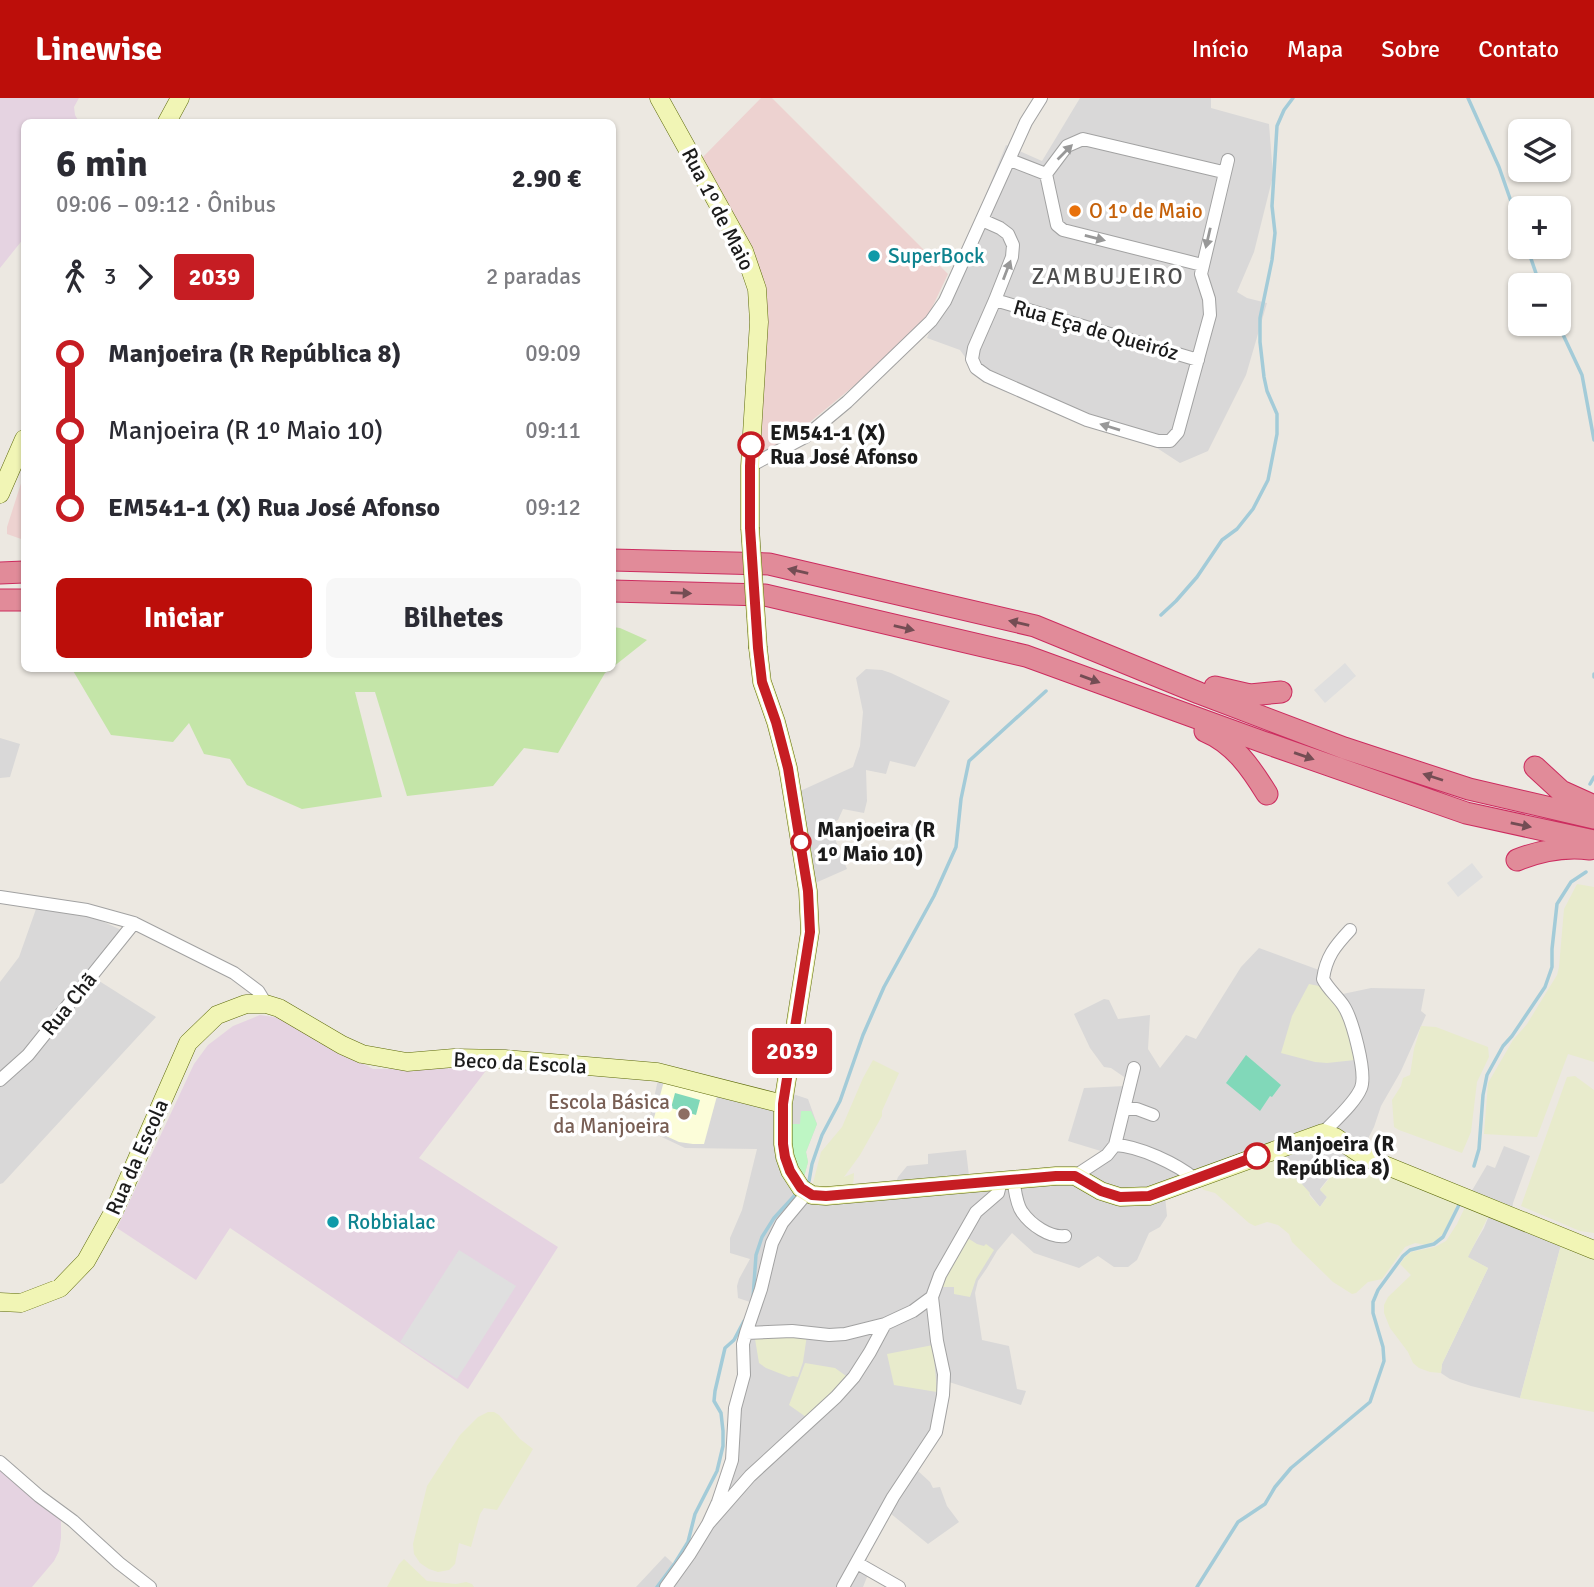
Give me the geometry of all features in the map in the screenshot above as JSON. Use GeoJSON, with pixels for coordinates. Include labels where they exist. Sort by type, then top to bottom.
{"type":"FeatureCollection","features":[{"type":"Feature","properties":{"kind":"highway"},"geometry":{"type":"LineString","coordinates":[[616,559],[769,564],[1035,626],[1344,748],[1469,789],[1594,818]]}},
{"type":"Feature","properties":{"kind":"highway"},"geometry":{"type":"LineString","coordinates":[[0,573],[21,572]]}},
{"type":"Feature","properties":{"kind":"highway"},"geometry":{"type":"LineString","coordinates":[[616,591],[765,595],[1026,656],[1466,813],[1594,841]]}},
{"type":"Feature","properties":{"kind":"highway"},"geometry":{"type":"LineString","coordinates":[[0,600],[21,600]]}},
{"type":"Feature","properties":{"kind":"highway"},"geometry":{"type":"LineString","coordinates":[[1138,668],[1185,677],[1222,690],[1250,695],[1281,692]]}},
{"type":"Feature","properties":{"kind":"highway"},"geometry":{"type":"LineString","coordinates":[[1118,689],[1171,717],[1218,736],[1240,755],[1267,794]]}},
{"type":"Feature","properties":{"kind":"highway"},"geometry":{"type":"LineString","coordinates":[[1535,767],[1561,790],[1594,806]]}},
{"type":"Feature","properties":{"kind":"highway"},"geometry":{"type":"LineString","coordinates":[[1517,860],[1576,847],[1594,850]]}},
{"type":"Feature","properties":{"kind":"street"},"geometry":{"type":"LineString","coordinates":[[169,119],[180,98]]}},
{"type":"Feature","properties":{"kind":"street","name":"Rua 1º de Maio"},"geometry":{"type":"LineString","coordinates":[[659,98],[744,251],[757,289],[759,322],[750,466],[750,528],[758,648],[762,682],[788,768],[808,891],[810,932],[783,1104],[785,1157],[801,1187]]}},
{"type":"Feature","properties":{"kind":"street"},"geometry":{"type":"LineString","coordinates":[[750,466],[805,437],[848,402],[931,321],[945,302],[1026,122],[1041,98]]}},
{"type":"Feature","properties":{"kind":"street"},"geometry":{"type":"LineString","coordinates":[[982,220],[1009,234],[1013,245],[1012,257],[974,348],[972,359],[976,368],[987,376],[1087,420],[1158,441],[1170,441],[1178,432],[1210,315],[1209,299],[1201,274],[1225,166],[1083,139],[1067,146],[1046,174],[1057,225],[1063,230],[1202,265]]}},
{"type":"Feature","properties":{"kind":"street"},"geometry":{"type":"LineString","coordinates":[[1010,160],[1046,174]]}},
{"type":"Feature","properties":{"kind":"street","name":"Rua Eça de Queiróz"},"geometry":{"type":"LineString","coordinates":[[995,300],[1198,360]]}},
{"type":"Feature","properties":{"kind":"street"},"geometry":{"type":"LineString","coordinates":[[0,494],[21,446]]}},
{"type":"Feature","properties":{"kind":"street"},"geometry":{"type":"LineString","coordinates":[[0,897],[87,910],[134,923],[234,972],[258,990],[266,1004]]}},
{"type":"Feature","properties":{"kind":"street","name":"Rua Chã"},"geometry":{"type":"LineString","coordinates":[[0,1080],[28,1055],[134,923]]}},
{"type":"Feature","properties":{"kind":"street"},"geometry":{"type":"LineString","coordinates":[[1075,1176],[1101,1191],[1120,1197],[1149,1196],[1323,1133],[1357,1095],[1362,1085],[1363,1072],[1352,1027],[1343,1005],[1323,979],[1325,967],[1335,946],[1350,930]]}},
{"type":"Feature","properties":{"kind":"street","name":"Rua da Escola"},"geometry":{"type":"LineString","coordinates":[[0,1302],[21,1303],[60,1288],[86,1261],[115,1209],[188,1043],[217,1015],[246,1004],[266,1004]]}},
{"type":"Feature","properties":{"kind":"street","name":"Beco da Escola"},"geometry":{"type":"LineString","coordinates":[[266,1004],[279,1008],[362,1054],[407,1062],[454,1058],[505,1059],[657,1072],[783,1104]]}},
{"type":"Feature","properties":{"kind":"street"},"geometry":{"type":"LineString","coordinates":[[708,1524],[732,1460],[735,1408],[744,1375],[743,1344],[746,1333],[761,1289],[772,1243],[801,1187],[817,1196],[826,1196],[1075,1176],[1107,1155],[1115,1145],[1134,1068]]}},
{"type":"Feature","properties":{"kind":"street"},"geometry":{"type":"LineString","coordinates":[[1124,1109],[1153,1115]]}},
{"type":"Feature","properties":{"kind":"street"},"geometry":{"type":"LineString","coordinates":[[1323,1133],[1335,1137],[1365,1157],[1594,1250]]}},
{"type":"Feature","properties":{"kind":"street"},"geometry":{"type":"LineString","coordinates":[[1115,1145],[1138,1149],[1195,1179]]}},
{"type":"Feature","properties":{"kind":"street"},"geometry":{"type":"LineString","coordinates":[[1007,1180],[1021,1212],[1044,1231],[1056,1237],[1065,1236]]}},
{"type":"Feature","properties":{"kind":"street"},"geometry":{"type":"LineString","coordinates":[[843,1587],[893,1497],[936,1432],[944,1374],[932,1297],[940,1275],[976,1212],[998,1193],[1007,1180]]}},
{"type":"Feature","properties":{"kind":"street"},"geometry":{"type":"LineString","coordinates":[[746,1333],[792,1331],[845,1334],[885,1324],[913,1311],[932,1297]]}},
{"type":"Feature","properties":{"kind":"street"},"geometry":{"type":"LineString","coordinates":[[666,1587],[708,1524],[750,1476],[836,1397],[870,1352],[885,1324]]}},
{"type":"Feature","properties":{"kind":"street"},"geometry":{"type":"LineString","coordinates":[[0,1462],[150,1587]]}},
{"type":"Feature","properties":{"kind":"street"},"geometry":{"type":"LineString","coordinates":[[856,1563],[899,1587]]}},
{"type":"Feature","properties":{"kind":"shaded area"},"geometry":{"type":"Polygon","coordinates":[[[0,98],[79,98],[74,107],[77,119],[21,119],[21,242],[0,268],[0,98]]]}},
{"type":"Feature","properties":{"kind":"shaded area"},"geometry":{"type":"Polygon","coordinates":[[[761,98],[772,98],[948,274],[929,314],[861,380],[793,436],[764,452],[758,451],[766,354],[766,301],[701,159],[761,98]]]}},
{"type":"Feature","properties":{"kind":"shaded area"},"geometry":{"type":"Polygon","coordinates":[[[1080,98],[1211,98],[1211,108],[1269,124],[1273,176],[1254,252],[1237,292],[1247,298],[1267,303],[1246,375],[1208,451],[1180,463],[1157,448],[1089,427],[989,385],[960,350],[927,338],[1006,145],[1042,161],[1080,98]]]}},
{"type":"Feature","properties":{"kind":"shaded area"},"geometry":{"type":"Polygon","coordinates":[[[21,483],[21,539],[7,534],[21,483]]]}},
{"type":"Feature","properties":{"kind":"shaded area"},"geometry":{"type":"Polygon","coordinates":[[[1345,663],[1356,676],[1325,703],[1314,690],[1345,663]]]}},
{"type":"Feature","properties":{"kind":"shaded area"},"geometry":{"type":"Polygon","coordinates":[[[866,669],[891,673],[950,701],[915,767],[890,761],[886,774],[866,770],[867,801],[864,813],[843,809],[838,820],[829,824],[847,869],[813,884],[798,792],[853,767],[860,746],[863,712],[856,678],[866,669]]]}},
{"type":"Feature","properties":{"kind":"shaded area"},"geometry":{"type":"Polygon","coordinates":[[[0,738],[20,744],[10,777],[0,778],[0,738]]]}},
{"type":"Feature","properties":{"kind":"shaded area"},"geometry":{"type":"Polygon","coordinates":[[[1472,863],[1483,877],[1458,897],[1447,883],[1472,863]]]}},
{"type":"Feature","properties":{"kind":"shaded area"},"geometry":{"type":"Polygon","coordinates":[[[1577,884],[1594,887],[1594,1062],[1568,1054],[1537,1137],[1484,1134],[1488,1083],[1557,975],[1564,909],[1577,884]]]}},
{"type":"Feature","properties":{"kind":"shaded area"},"geometry":{"type":"Polygon","coordinates":[[[36,909],[91,916],[130,934],[96,979],[156,1017],[0,1184],[0,982],[19,957],[36,909]]]}},
{"type":"Feature","properties":{"kind":"shaded area"},"geometry":{"type":"Polygon","coordinates":[[[1259,948],[1319,970],[1338,995],[1371,988],[1425,989],[1421,1011],[1426,1015],[1401,1071],[1381,1106],[1374,1127],[1357,1160],[1346,1156],[1320,1189],[1327,1197],[1320,1207],[1300,1182],[1272,1158],[1165,1196],[1167,1216],[1160,1227],[1149,1233],[1137,1260],[1128,1267],[1114,1267],[1098,1256],[1079,1268],[1034,1253],[1012,1233],[978,1281],[975,1293],[982,1340],[1009,1346],[1017,1389],[1026,1391],[1021,1405],[949,1382],[946,1416],[940,1435],[918,1471],[933,1488],[940,1487],[947,1506],[959,1522],[928,1544],[890,1513],[867,1557],[867,1577],[863,1587],[636,1587],[665,1556],[676,1566],[698,1532],[719,1486],[729,1445],[753,1303],[738,1298],[739,1279],[750,1259],[730,1253],[730,1238],[742,1210],[757,1149],[685,1148],[647,1130],[661,1066],[769,1093],[793,1094],[808,1099],[817,1124],[806,1152],[808,1162],[804,1177],[812,1187],[895,1185],[907,1166],[928,1164],[928,1154],[966,1150],[969,1176],[1073,1170],[1104,1152],[1068,1141],[1084,1088],[1125,1086],[1127,1079],[1111,1068],[1104,1067],[1090,1048],[1074,1014],[1104,999],[1109,1000],[1118,1019],[1150,1015],[1148,1049],[1160,1068],[1186,1035],[1196,1039],[1241,967],[1259,948]]]}},
{"type":"Feature","properties":{"kind":"shaded area"},"geometry":{"type":"Polygon","coordinates":[[[1309,984],[1319,986],[1340,1011],[1355,1060],[1315,1062],[1281,1053],[1292,1016],[1309,984]]]}},
{"type":"Feature","properties":{"kind":"shaded area"},"geometry":{"type":"Polygon","coordinates":[[[260,1015],[280,1018],[373,1069],[488,1068],[419,1158],[558,1247],[468,1389],[230,1228],[196,1280],[117,1228],[194,1064],[208,1045],[233,1026],[260,1015]]]}},
{"type":"Feature","properties":{"kind":"shaded area"},"geometry":{"type":"Polygon","coordinates":[[[1421,1026],[1436,1027],[1488,1047],[1489,1057],[1477,1082],[1471,1132],[1462,1153],[1394,1127],[1392,1100],[1403,1078],[1410,1075],[1421,1026]]]}},
{"type":"Feature","properties":{"kind":"shaded area"},"geometry":{"type":"Polygon","coordinates":[[[873,1060],[899,1073],[882,1116],[844,1177],[854,1173],[853,1188],[812,1187],[821,1152],[842,1127],[873,1060]]]}},
{"type":"Feature","properties":{"kind":"shaded area"},"geometry":{"type":"Polygon","coordinates":[[[1575,1076],[1594,1090],[1594,1233],[1580,1231],[1521,1206],[1567,1077],[1575,1076]]]}},
{"type":"Feature","properties":{"kind":"shaded area","name":"Escola Básica da Manjoeira"},"geometry":{"type":"Polygon","coordinates":[[[664,1081],[717,1096],[704,1144],[679,1142],[651,1129],[664,1081]]]}},
{"type":"Feature","properties":{"kind":"shaded area"},"geometry":{"type":"Polygon","coordinates":[[[1504,1146],[1530,1156],[1513,1203],[1510,1224],[1561,1245],[1520,1398],[1471,1386],[1441,1373],[1442,1364],[1488,1268],[1467,1257],[1484,1228],[1494,1203],[1470,1194],[1487,1165],[1495,1168],[1504,1146]]]}},
{"type":"Feature","properties":{"kind":"shaded area"},"geometry":{"type":"Polygon","coordinates":[[[1347,1156],[1458,1202],[1443,1234],[1435,1241],[1426,1245],[1415,1243],[1405,1247],[1382,1279],[1368,1282],[1352,1294],[1333,1282],[1278,1225],[1267,1222],[1255,1226],[1249,1223],[1215,1193],[1198,1185],[1272,1158],[1300,1182],[1320,1207],[1327,1197],[1320,1190],[1347,1156]]]}},
{"type":"Feature","properties":{"kind":"shaded area"},"geometry":{"type":"Polygon","coordinates":[[[1466,1205],[1489,1215],[1468,1257],[1488,1268],[1442,1364],[1441,1373],[1430,1372],[1413,1363],[1390,1328],[1384,1305],[1388,1297],[1411,1275],[1400,1264],[1405,1257],[1411,1252],[1435,1247],[1446,1241],[1466,1205]]]}},
{"type":"Feature","properties":{"kind":"shaded area"},"geometry":{"type":"Polygon","coordinates":[[[966,1237],[994,1250],[976,1279],[970,1297],[954,1294],[954,1287],[941,1287],[966,1237]]]}},
{"type":"Feature","properties":{"kind":"shaded area"},"geometry":{"type":"Polygon","coordinates":[[[1561,1245],[1594,1257],[1594,1412],[1520,1398],[1561,1245]]]}},
{"type":"Feature","properties":{"kind":"shaded area"},"geometry":{"type":"Polygon","coordinates":[[[459,1250],[516,1286],[457,1379],[400,1342],[459,1250]]]}},
{"type":"Feature","properties":{"kind":"shaded area"},"geometry":{"type":"Polygon","coordinates":[[[807,1335],[798,1377],[789,1377],[759,1363],[755,1339],[807,1335]]]}},
{"type":"Feature","properties":{"kind":"shaded area"},"geometry":{"type":"Polygon","coordinates":[[[933,1345],[937,1392],[894,1385],[887,1354],[933,1345]]]}},
{"type":"Feature","properties":{"kind":"shaded area"},"geometry":{"type":"Polygon","coordinates":[[[805,1363],[835,1368],[849,1378],[806,1417],[789,1405],[805,1363]]]}},
{"type":"Feature","properties":{"kind":"shaded area"},"geometry":{"type":"Polygon","coordinates":[[[488,1412],[499,1415],[520,1439],[533,1449],[497,1510],[484,1508],[480,1514],[471,1547],[459,1543],[455,1564],[449,1570],[438,1572],[429,1569],[420,1563],[414,1554],[413,1544],[427,1486],[460,1435],[478,1417],[488,1412]]]}},
{"type":"Feature","properties":{"kind":"shaded area"},"geometry":{"type":"Polygon","coordinates":[[[0,1468],[61,1521],[59,1551],[32,1587],[0,1587],[0,1468]]]}},
{"type":"Feature","properties":{"kind":"shaded area"},"geometry":{"type":"Polygon","coordinates":[[[404,1559],[427,1581],[456,1584],[466,1582],[474,1587],[387,1587],[404,1559]]]}},
{"type":"Feature","properties":{"kind":"green space"},"geometry":{"type":"Polygon","coordinates":[[[616,627],[647,640],[616,665],[616,627]]]}},
{"type":"Feature","properties":{"kind":"green space"},"geometry":{"type":"Polygon","coordinates":[[[74,672],[606,672],[558,753],[524,748],[493,786],[407,796],[375,692],[355,692],[382,797],[302,809],[247,785],[230,759],[204,754],[189,723],[173,742],[111,735],[74,672]]]}},
{"type":"Feature","properties":{"kind":"green space"},"geometry":{"type":"Polygon","coordinates":[[[1246,1055],[1281,1085],[1260,1111],[1226,1083],[1246,1055]]]}},
{"type":"Feature","properties":{"kind":"green space"},"geometry":{"type":"Polygon","coordinates":[[[675,1093],[700,1100],[696,1115],[671,1108],[675,1093]]]}},
{"type":"Feature","properties":{"kind":"green space"},"geometry":{"type":"Polygon","coordinates":[[[801,1111],[811,1111],[817,1124],[806,1152],[808,1162],[804,1177],[794,1157],[791,1139],[792,1124],[800,1124],[801,1111]]]}},
{"type":"Feature","properties":{"kind":"waterway"},"geometry":{"type":"LineString","coordinates":[[1161,615],[1197,577],[1222,540],[1237,529],[1253,509],[1268,480],[1277,434],[1277,414],[1264,377],[1260,318],[1275,233],[1272,206],[1277,126],[1293,98]]}},
{"type":"Feature","properties":{"kind":"waterway"},"geometry":{"type":"LineString","coordinates":[[1468,98],[1509,196]]}},
{"type":"Feature","properties":{"kind":"waterway"},"geometry":{"type":"LineString","coordinates":[[1531,259],[1536,273]]}},
{"type":"Feature","properties":{"kind":"waterway"},"geometry":{"type":"LineString","coordinates":[[1564,336],[1582,375],[1594,440]]}},
{"type":"Feature","properties":{"kind":"waterway"},"geometry":{"type":"LineString","coordinates":[[805,1185],[809,1181],[822,1135],[840,1101],[863,1035],[884,987],[934,896],[956,847],[961,799],[969,761],[1046,691]]}},
{"type":"Feature","properties":{"kind":"waterway"},"geometry":{"type":"LineString","coordinates":[[1590,784],[1594,777]]}},
{"type":"Feature","properties":{"kind":"waterway"},"geometry":{"type":"LineString","coordinates":[[1474,1166],[1479,1149],[1487,1075],[1503,1046],[1545,987],[1552,967],[1557,904],[1571,882],[1586,872]]}},
{"type":"Feature","properties":{"kind":"waterway"},"geometry":{"type":"LineString","coordinates":[[753,1298],[756,1255],[762,1237],[774,1218],[797,1193]]}},
{"type":"Feature","properties":{"kind":"waterway"},"geometry":{"type":"LineString","coordinates":[[1197,1587],[1238,1522],[1265,1504],[1291,1468],[1370,1402],[1384,1361],[1383,1347],[1373,1313],[1373,1302],[1378,1290],[1410,1250],[1434,1244],[1443,1237],[1459,1205]]}},
{"type":"Feature","properties":{"kind":"waterway"},"geometry":{"type":"LineString","coordinates":[[657,1587],[688,1542],[695,1514],[717,1471],[723,1446],[723,1431],[721,1413],[714,1401],[715,1391],[725,1348],[734,1340],[744,1321]]}},
{"type":"Feature","properties":{"kind":"bus line","name":"2039"},"geometry":{"type":"LineString","coordinates":[[751,445],[750,528],[762,682],[788,768],[808,891],[810,932],[783,1104],[785,1157],[795,1181],[807,1193],[826,1196],[1075,1176],[1101,1191],[1120,1197],[1149,1196],[1257,1156]]}},
{"type":"Feature","properties":{"kind":"place","name":"O 1º de Maio"},"geometry":{"type":"Point","coordinates":[1075,211]}},
{"type":"Feature","properties":{"kind":"place","name":"SuperBock"},"geometry":{"type":"Point","coordinates":[874,256]}},
{"type":"Feature","properties":{"kind":"place","name":"EM541-1 (X) Rua José Afonso"},"geometry":{"type":"Point","coordinates":[751,445]}},
{"type":"Feature","properties":{"kind":"place","name":"Manjoeira (R 1º Maio 10)"},"geometry":{"type":"Point","coordinates":[801,842]}},
{"type":"Feature","properties":{"kind":"place","name":"Escola Básica da Manjoeira"},"geometry":{"type":"Point","coordinates":[684,1114]}},
{"type":"Feature","properties":{"kind":"place","name":"Manjoeira (R República 8)"},"geometry":{"type":"Point","coordinates":[1257,1156]}},
{"type":"Feature","properties":{"kind":"place","name":"Robbialac"},"geometry":{"type":"Point","coordinates":[333,1222]}},
{"type":"Feature","properties":{"kind":"district","name":"ZAMBUJEIRO"},"geometry":{"type":"Point","coordinates":[1108,276]}}]}
